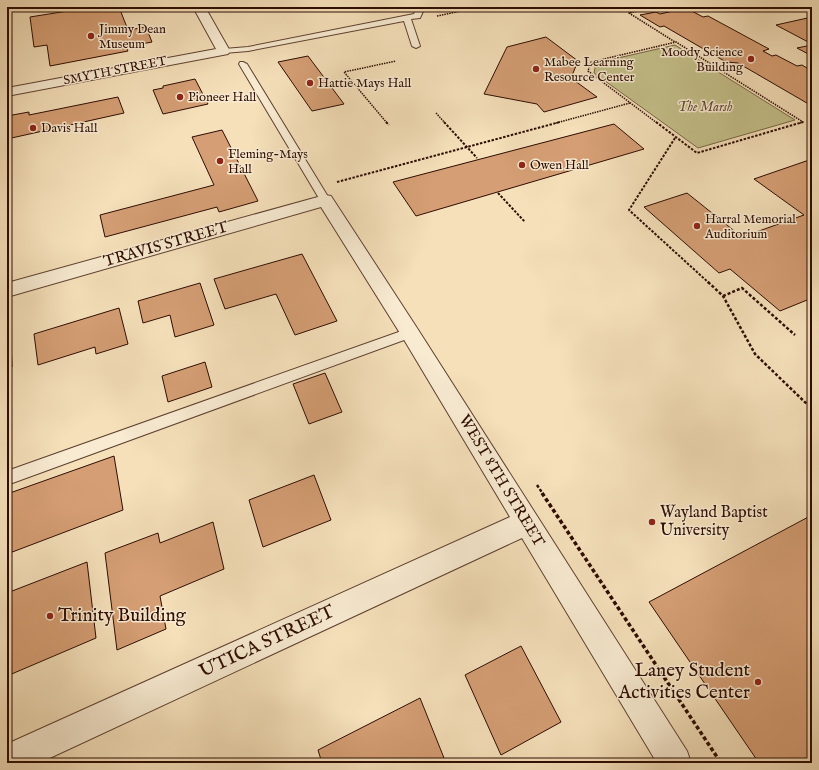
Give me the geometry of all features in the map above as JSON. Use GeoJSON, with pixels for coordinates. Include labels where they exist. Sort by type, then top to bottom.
{"type":"FeatureCollection","features":[{"type":"Feature","properties":{"kind":"street"},"geometry":{"type":"LineString","coordinates":[[198,7],[224,50]]}},
{"type":"Feature","properties":{"kind":"street","name":"SMYTH STREET"},"geometry":{"type":"LineString","coordinates":[[7,92],[224,50]]}},
{"type":"Feature","properties":{"kind":"street","name":"TRAVIS STREET"},"geometry":{"type":"LineString","coordinates":[[7,290],[331,191]]}},
{"type":"Feature","properties":{"kind":"street","name":"WEST 8TH STREET"},"geometry":{"type":"LineString","coordinates":[[331,191],[410,333],[675,763]]}},
{"type":"Feature","properties":{"kind":"street","name":"UTICA STREET"},"geometry":{"type":"LineString","coordinates":[[7,761],[526,523]]}},
{"type":"Feature","properties":{"kind":"lane"},"geometry":{"type":"LineString","coordinates":[[224,50],[248,49],[408,20],[417,16],[422,7],[409,8]]}},
{"type":"Feature","properties":{"kind":"lane"},"geometry":{"type":"LineString","coordinates":[[408,20],[416,46]]}},
{"type":"Feature","properties":{"kind":"lane"},"geometry":{"type":"LineString","coordinates":[[224,50],[243,41]]}},
{"type":"Feature","properties":{"kind":"lane"},"geometry":{"type":"LineString","coordinates":[[242,64],[331,191]]}},
{"type":"Feature","properties":{"kind":"lane"},"geometry":{"type":"LineString","coordinates":[[7,478],[410,333]]}},
{"type":"Feature","properties":{"kind":"path"},"geometry":{"type":"LineString","coordinates":[[408,20],[480,7]]}},
{"type":"Feature","properties":{"kind":"path"},"geometry":{"type":"LineString","coordinates":[[656,7],[629,13],[676,42],[803,122],[697,153],[675,138],[588,71],[591,62],[676,42]]}},
{"type":"Feature","properties":{"kind":"path"},"geometry":{"type":"LineString","coordinates":[[795,7],[804,11],[812,9]]}},
{"type":"Feature","properties":{"kind":"path"},"geometry":{"type":"LineString","coordinates":[[389,125],[344,72],[396,61]]}},
{"type":"Feature","properties":{"kind":"path"},"geometry":{"type":"LineString","coordinates":[[331,191],[466,147],[630,103]]}},
{"type":"Feature","properties":{"kind":"path"},"geometry":{"type":"LineString","coordinates":[[436,113],[476,158]]}},
{"type":"Feature","properties":{"kind":"path"},"geometry":{"type":"LineString","coordinates":[[675,138],[628,210],[722,296],[755,354],[812,408]]}},
{"type":"Feature","properties":{"kind":"path"},"geometry":{"type":"LineString","coordinates":[[498,193],[525,222]]}},
{"type":"Feature","properties":{"kind":"path"},"geometry":{"type":"LineString","coordinates":[[722,296],[742,288],[795,335]]}},
{"type":"Feature","properties":{"kind":"green space","name":"The Marsh"},"geometry":{"type":"Polygon","coordinates":[[[675,45],[795,120],[698,148],[594,73],[596,63],[675,45]]]}},
{"type":"Feature","properties":{"kind":"building","name":"Jimmy Dean Museum"},"geometry":{"type":"Polygon","coordinates":[[[93,7],[119,7],[128,30],[146,27],[152,42],[126,47],[128,51],[50,66],[47,45],[34,47],[30,17],[93,7]]]}},
{"type":"Feature","properties":{"kind":"building","name":"Moody Science Building"},"geometry":{"type":"Polygon","coordinates":[[[686,8],[703,17],[708,16],[769,49],[763,51],[772,56],[776,55],[797,66],[802,65],[812,71],[812,106],[738,63],[726,62],[664,26],[660,27],[640,15],[656,12],[660,14],[686,8]]]}},
{"type":"Feature","properties":{"kind":"building"},"geometry":{"type":"Polygon","coordinates":[[[812,17],[812,44],[776,25],[812,17]]]}},
{"type":"Feature","properties":{"kind":"building","name":"Mabee Learning Resource Center"},"geometry":{"type":"Polygon","coordinates":[[[546,37],[578,61],[571,78],[597,97],[544,112],[537,104],[484,94],[507,47],[546,37]]]}},
{"type":"Feature","properties":{"kind":"building"},"geometry":{"type":"Polygon","coordinates":[[[812,45],[812,56],[797,48],[812,45]]]}},
{"type":"Feature","properties":{"kind":"building","name":"Hattie Mays Hall"},"geometry":{"type":"Polygon","coordinates":[[[308,56],[344,104],[312,111],[278,62],[308,56]]]}},
{"type":"Feature","properties":{"kind":"building","name":"Pioneer Hall"},"geometry":{"type":"Polygon","coordinates":[[[195,79],[208,104],[163,114],[153,90],[163,88],[163,86],[195,79]]]}},
{"type":"Feature","properties":{"kind":"building","name":"Davis Hall"},"geometry":{"type":"Polygon","coordinates":[[[118,97],[124,113],[7,139],[7,116],[29,112],[29,115],[118,97]]]}},
{"type":"Feature","properties":{"kind":"building","name":"Owen Hall"},"geometry":{"type":"Polygon","coordinates":[[[614,124],[644,149],[416,216],[393,182],[614,124]]]}},
{"type":"Feature","properties":{"kind":"building","name":"Fleming-Mays Hall"},"geometry":{"type":"Polygon","coordinates":[[[222,130],[258,201],[219,212],[217,207],[105,237],[100,215],[214,185],[192,137],[222,130]]]}},
{"type":"Feature","properties":{"kind":"building","name":"Harral Memorial Auditorium"},"geometry":{"type":"Polygon","coordinates":[[[812,159],[812,298],[780,311],[730,269],[719,273],[644,207],[687,193],[742,237],[804,215],[754,179],[812,159]]]}},
{"type":"Feature","properties":{"kind":"building"},"geometry":{"type":"Polygon","coordinates":[[[302,254],[337,321],[295,335],[276,294],[225,309],[214,279],[302,254]]]}},
{"type":"Feature","properties":{"kind":"building"},"geometry":{"type":"Polygon","coordinates":[[[200,283],[214,325],[175,337],[170,315],[143,323],[138,301],[200,283]]]}},
{"type":"Feature","properties":{"kind":"building"},"geometry":{"type":"Polygon","coordinates":[[[119,308],[128,344],[96,354],[95,347],[38,365],[34,334],[119,308]]]}},
{"type":"Feature","properties":{"kind":"building"},"geometry":{"type":"Polygon","coordinates":[[[11,340],[12,367],[7,369],[7,341],[11,340]]]}},
{"type":"Feature","properties":{"kind":"building"},"geometry":{"type":"Polygon","coordinates":[[[205,362],[212,387],[168,402],[162,376],[205,362]]]}},
{"type":"Feature","properties":{"kind":"building"},"geometry":{"type":"Polygon","coordinates":[[[325,373],[342,412],[309,424],[293,384],[325,373]]]}},
{"type":"Feature","properties":{"kind":"building"},"geometry":{"type":"Polygon","coordinates":[[[114,456],[123,510],[7,554],[7,494],[114,456]]]}},
{"type":"Feature","properties":{"kind":"building"},"geometry":{"type":"Polygon","coordinates":[[[314,475],[331,520],[263,547],[249,500],[314,475]]]}},
{"type":"Feature","properties":{"kind":"building","name":"Laney Student Activities Center"},"geometry":{"type":"Polygon","coordinates":[[[812,515],[812,763],[759,763],[649,602],[812,515]]]}},
{"type":"Feature","properties":{"kind":"building"},"geometry":{"type":"Polygon","coordinates":[[[213,522],[224,569],[160,596],[166,629],[117,650],[105,553],[158,533],[160,543],[213,522]]]}},
{"type":"Feature","properties":{"kind":"building","name":"Trinity Building"},"geometry":{"type":"Polygon","coordinates":[[[87,562],[96,638],[7,676],[7,593],[87,562]]]}},
{"type":"Feature","properties":{"kind":"building"},"geometry":{"type":"Polygon","coordinates":[[[521,646],[561,722],[501,755],[465,675],[521,646]]]}},
{"type":"Feature","properties":{"kind":"building"},"geometry":{"type":"Polygon","coordinates":[[[420,698],[446,763],[322,763],[318,750],[420,698]]]}},
{"type":"Feature","properties":{"kind":"place","name":"Jimmy Dean Museum"},"geometry":{"type":"Point","coordinates":[91,36]}},
{"type":"Feature","properties":{"kind":"place","name":"Moody Science Building"},"geometry":{"type":"Point","coordinates":[751,59]}},
{"type":"Feature","properties":{"kind":"place","name":"Mabee Learning Resource Center"},"geometry":{"type":"Point","coordinates":[536,69]}},
{"type":"Feature","properties":{"kind":"place","name":"Hattie Mays Hall"},"geometry":{"type":"Point","coordinates":[310,83]}},
{"type":"Feature","properties":{"kind":"place","name":"Pioneer Hall"},"geometry":{"type":"Point","coordinates":[180,97]}},
{"type":"Feature","properties":{"kind":"place","name":"Davis Hall"},"geometry":{"type":"Point","coordinates":[33,128]}},
{"type":"Feature","properties":{"kind":"place","name":"Fleming-Mays Hall"},"geometry":{"type":"Point","coordinates":[220,161]}},
{"type":"Feature","properties":{"kind":"place","name":"Owen Hall"},"geometry":{"type":"Point","coordinates":[522,165]}},
{"type":"Feature","properties":{"kind":"place","name":"Harral Memorial Auditorium"},"geometry":{"type":"Point","coordinates":[697,226]}},
{"type":"Feature","properties":{"kind":"place","name":"Wayland Baptist University"},"geometry":{"type":"Point","coordinates":[652,522]}},
{"type":"Feature","properties":{"kind":"place","name":"Trinity Building"},"geometry":{"type":"Point","coordinates":[50,616]}},
{"type":"Feature","properties":{"kind":"place","name":"Laney Student Activities Center"},"geometry":{"type":"Point","coordinates":[758,682]}}]}
